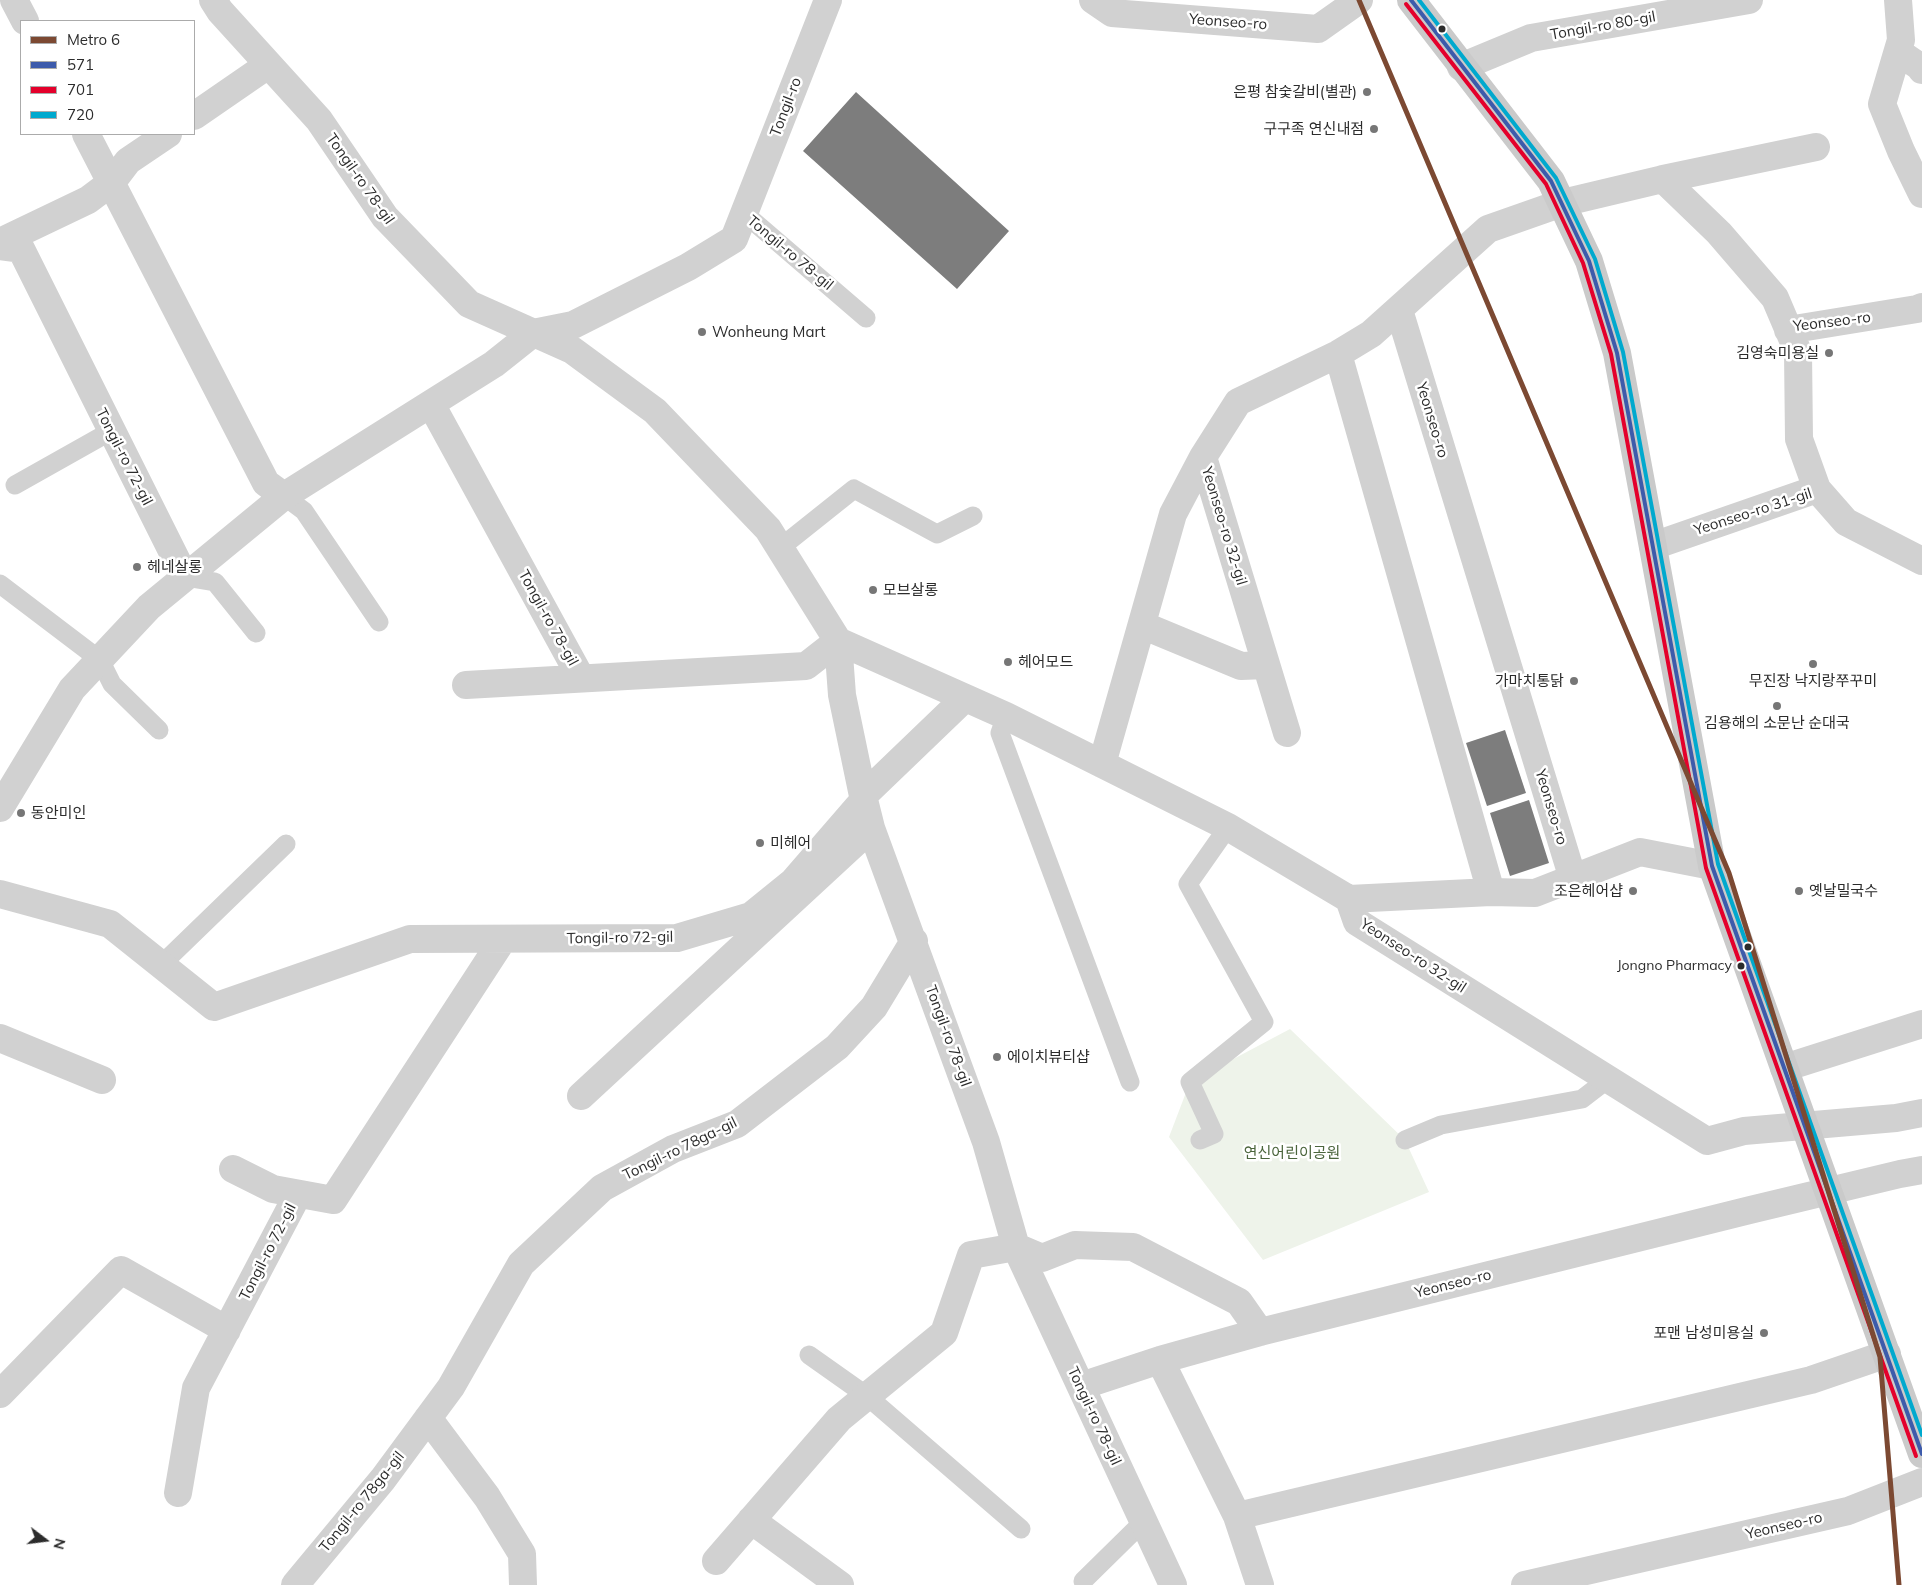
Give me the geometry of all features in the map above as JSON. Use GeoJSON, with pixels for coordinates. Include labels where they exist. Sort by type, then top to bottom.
{"type":"FeatureCollection","features":[{"type":"Feature","properties":{"kind":"main road"},"geometry":{"type":"LineString","coordinates":[[1411,0],[1461,67],[1551,180],[1589,261],[1617,353],[1712,866],[1922,1454]]}},
{"type":"Feature","properties":{"kind":"street"},"geometry":{"type":"LineString","coordinates":[[14,0],[24,20]]}},
{"type":"Feature","properties":{"kind":"street","name":"Tongil-ro 78-gil"},"geometry":{"type":"LineString","coordinates":[[213,0],[220,12],[319,120],[384,217],[469,304],[572,350],[655,411],[768,529],[838,641],[842,695],[863,798],[872,828],[986,1142],[1016,1247],[1172,1585]]}},
{"type":"Feature","properties":{"kind":"street","name":"Tongil-ro"},"geometry":{"type":"LineString","coordinates":[[745,214],[828,0]]}},
{"type":"Feature","properties":{"kind":"street","name":"Yeonseo-ro"},"geometry":{"type":"LineString","coordinates":[[1093,0],[1112,13],[1318,29],[1359,0]]}},
{"type":"Feature","properties":{"kind":"street","name":"Tongil-ro 80-gil"},"geometry":{"type":"LineString","coordinates":[[1461,67],[1532,38],[1749,0]]}},
{"type":"Feature","properties":{"kind":"street"},"geometry":{"type":"LineString","coordinates":[[1898,0],[1901,40],[1882,104],[1901,151],[1922,194]]}},
{"type":"Feature","properties":{"kind":"street"},"geometry":{"type":"LineString","coordinates":[[1898,52],[1922,70]]}},
{"type":"Feature","properties":{"kind":"street"},"geometry":{"type":"LineString","coordinates":[[195,115],[268,65]]}},
{"type":"Feature","properties":{"kind":"street"},"geometry":{"type":"LineString","coordinates":[[87,135],[266,483],[284,496]]}},
{"type":"Feature","properties":{"kind":"street"},"geometry":{"type":"LineString","coordinates":[[0,244],[88,200],[112,182],[128,161],[167,135]]}},
{"type":"Feature","properties":{"kind":"street"},"geometry":{"type":"LineString","coordinates":[[1203,457],[1238,402],[1338,354],[1371,334],[1488,230],[1562,203],[1663,179],[1816,147]]}},
{"type":"Feature","properties":{"kind":"street","name":"Yeonseo-ro"},"geometry":{"type":"LineString","coordinates":[[1663,179],[1719,233],[1775,298],[1788,330],[1917,310],[1922,307]]}},
{"type":"Feature","properties":{"kind":"street","name":"Tongil-ro 78-gil"},"geometry":{"type":"LineString","coordinates":[[185,577],[284,496],[494,364],[533,333],[573,325],[688,267],[734,239],[745,214]]}},
{"type":"Feature","properties":{"kind":"street","name":"Tongil-ro 72-gil"},"geometry":{"type":"LineString","coordinates":[[0,244],[21,249],[185,577]]}},
{"type":"Feature","properties":{"kind":"street","name":"Yeonseo-ro"},"geometry":{"type":"LineString","coordinates":[[1399,310],[1573,878]]}},
{"type":"Feature","properties":{"kind":"street"},"geometry":{"type":"LineString","coordinates":[[1788,330],[1798,352],[1799,439],[1817,489]]}},
{"type":"Feature","properties":{"kind":"street"},"geometry":{"type":"LineString","coordinates":[[1338,354],[1492,892]]}},
{"type":"Feature","properties":{"kind":"street","name":"Tongil-ro 78-gil"},"geometry":{"type":"LineString","coordinates":[[431,404],[581,678],[806,666],[838,641]]}},
{"type":"Feature","properties":{"kind":"street","name":"Yeonseo-ro 32-gil"},"geometry":{"type":"LineString","coordinates":[[1102,764],[1173,514],[1203,457]]}},
{"type":"Feature","properties":{"kind":"street","name":"Yeonseo-ro 32-gil"},"geometry":{"type":"LineString","coordinates":[[1203,457],[1287,733]]}},
{"type":"Feature","properties":{"kind":"street","name":"Yeonseo-ro 31-gil"},"geometry":{"type":"LineString","coordinates":[[1653,546],[1817,489],[1846,522],[1922,561]]}},
{"type":"Feature","properties":{"kind":"street"},"geometry":{"type":"LineString","coordinates":[[0,808],[72,689],[148,607],[185,577]]}},
{"type":"Feature","properties":{"kind":"street"},"geometry":{"type":"LineString","coordinates":[[1142,626],[1241,666],[1266,665]]}},
{"type":"Feature","properties":{"kind":"street"},"geometry":{"type":"LineString","coordinates":[[838,641],[1006,716],[1228,827],[1349,899],[1492,892],[1536,893],[1640,852],[1712,866]]}},
{"type":"Feature","properties":{"kind":"street"},"geometry":{"type":"LineString","coordinates":[[466,685],[581,678]]}},
{"type":"Feature","properties":{"kind":"street","name":"Tongil-ro 72-gil"},"geometry":{"type":"LineString","coordinates":[[0,894],[110,924],[214,1007],[410,939],[677,938],[751,916],[793,882],[863,798],[965,698]]}},
{"type":"Feature","properties":{"kind":"street"},"geometry":{"type":"LineString","coordinates":[[582,1096],[872,828]]}},
{"type":"Feature","properties":{"kind":"street","name":"Yeonseo-ro 32-gil"},"geometry":{"type":"LineString","coordinates":[[1349,899],[1357,922],[1707,1141],[1744,1131],[1896,1118],[1922,1113]]}},
{"type":"Feature","properties":{"kind":"street","name":"Tongil-ro 72-gil"},"geometry":{"type":"LineString","coordinates":[[227,1330],[298,1194],[333,1200],[503,939]]}},
{"type":"Feature","properties":{"kind":"street","name":"Tongil-ro 78ga-gil"},"geometry":{"type":"LineString","coordinates":[[295,1585],[383,1479],[451,1387],[520,1264],[602,1188],[673,1149],[737,1124],[837,1047],[874,1007],[914,941]]}},
{"type":"Feature","properties":{"kind":"street"},"geometry":{"type":"LineString","coordinates":[[1784,1068],[1922,1024]]}},
{"type":"Feature","properties":{"kind":"street"},"geometry":{"type":"LineString","coordinates":[[0,1038],[102,1080]]}},
{"type":"Feature","properties":{"kind":"street"},"geometry":{"type":"LineString","coordinates":[[233,1169],[273,1189],[298,1194]]}},
{"type":"Feature","properties":{"kind":"street","name":"Yeonseo-ro"},"geometry":{"type":"LineString","coordinates":[[1081,1386],[1160,1360],[1260,1332],[1922,1170]]}},
{"type":"Feature","properties":{"kind":"street"},"geometry":{"type":"LineString","coordinates":[[716,1561],[839,1419],[944,1333],[971,1255],[1016,1247],[1042,1258],[1075,1245],[1133,1247],[1239,1302],[1260,1332]]}},
{"type":"Feature","properties":{"kind":"street"},"geometry":{"type":"LineString","coordinates":[[0,1394],[121,1270],[227,1330],[196,1388],[178,1493]]}},
{"type":"Feature","properties":{"kind":"street"},"geometry":{"type":"LineString","coordinates":[[1237,1516],[1811,1380],[1887,1354]]}},
{"type":"Feature","properties":{"kind":"street"},"geometry":{"type":"LineString","coordinates":[[1160,1360],[1237,1516],[1260,1585]]}},
{"type":"Feature","properties":{"kind":"street"},"geometry":{"type":"LineString","coordinates":[[428,1418],[487,1497],[522,1554],[523,1585]]}},
{"type":"Feature","properties":{"kind":"street","name":"Yeonseo-ro"},"geometry":{"type":"LineString","coordinates":[[1525,1585],[1848,1511],[1922,1482]]}},
{"type":"Feature","properties":{"kind":"street"},"geometry":{"type":"LineString","coordinates":[[751,1520],[840,1585]]}},
{"type":"Feature","properties":{"kind":"lane","name":"Tongil-ro 78-gil"},"geometry":{"type":"LineString","coordinates":[[745,214],[866,318]]}},
{"type":"Feature","properties":{"kind":"lane"},"geometry":{"type":"LineString","coordinates":[[15,485],[111,431]]}},
{"type":"Feature","properties":{"kind":"lane"},"geometry":{"type":"LineString","coordinates":[[780,548],[854,489],[937,534],[974,516]]}},
{"type":"Feature","properties":{"kind":"lane"},"geometry":{"type":"LineString","coordinates":[[284,496],[304,511],[379,622]]}},
{"type":"Feature","properties":{"kind":"lane"},"geometry":{"type":"LineString","coordinates":[[185,577],[215,582],[256,633]]}},
{"type":"Feature","properties":{"kind":"lane"},"geometry":{"type":"LineString","coordinates":[[0,584],[100,660],[112,684],[159,730]]}},
{"type":"Feature","properties":{"kind":"lane"},"geometry":{"type":"LineString","coordinates":[[1006,716],[1000,733],[1130,1082]]}},
{"type":"Feature","properties":{"kind":"lane"},"geometry":{"type":"LineString","coordinates":[[1200,1140],[1214,1134],[1190,1082],[1264,1022],[1188,884],[1228,827]]}},
{"type":"Feature","properties":{"kind":"lane"},"geometry":{"type":"LineString","coordinates":[[161,965],[286,844]]}},
{"type":"Feature","properties":{"kind":"lane"},"geometry":{"type":"LineString","coordinates":[[1405,1140],[1442,1125],[1582,1099],[1608,1079]]}},
{"type":"Feature","properties":{"kind":"lane"},"geometry":{"type":"LineString","coordinates":[[809,1355],[868,1396],[1021,1529]]}},
{"type":"Feature","properties":{"kind":"lane"},"geometry":{"type":"LineString","coordinates":[[1083,1581],[1143,1522]]}},
{"type":"Feature","properties":{"kind":"green space","name":"연신어린이공원"},"geometry":{"type":"Polygon","coordinates":[[[1290,1029],[1405,1140],[1429,1192],[1263,1260],[1169,1137],[1190,1082],[1290,1029]]]}},
{"type":"Feature","properties":{"kind":"building"},"geometry":{"type":"Polygon","coordinates":[[[856,92],[1009,231],[957,289],[803,151],[856,92]]]}},
{"type":"Feature","properties":{"kind":"building"},"geometry":{"type":"Polygon","coordinates":[[[1505,730],[1526,793],[1487,806],[1466,743],[1505,730]]]}},
{"type":"Feature","properties":{"kind":"building"},"geometry":{"type":"Polygon","coordinates":[[[1529,800],[1549,863],[1510,876],[1490,813],[1529,800]]]}},
{"type":"Feature","properties":{"kind":"metro line","name":"6"},"geometry":{"type":"LineString","coordinates":[[1359,0],[1729,873],[1880,1357],[1899,1585]]}},
{"type":"Feature","properties":{"kind":"transit line","name":"571"},"geometry":{"type":"LineString","coordinates":[[1411,0],[1551,181],[1589,261],[1617,353],[1712,866],[1922,1454]]}},
{"type":"Feature","properties":{"kind":"transit line","name":"720"},"geometry":{"type":"LineString","coordinates":[[1419,0],[1556,178],[1595,259],[1623,352],[1718,864],[1922,1435]]}},
{"type":"Feature","properties":{"kind":"transit line","name":"701"},"geometry":{"type":"LineString","coordinates":[[1406,4],[1546,184],[1583,263],[1611,354],[1706,868],[1916,1456]]}},
{"type":"Feature","properties":{"kind":"place","name":"은평 참숯갈비(별관)"},"geometry":{"type":"Point","coordinates":[1367,92]}},
{"type":"Feature","properties":{"kind":"place","name":"구구족 연신내점"},"geometry":{"type":"Point","coordinates":[1374,129]}},
{"type":"Feature","properties":{"kind":"place","name":"Wonheung Mart"},"geometry":{"type":"Point","coordinates":[702,332]}},
{"type":"Feature","properties":{"kind":"place","name":"김영숙미용실"},"geometry":{"type":"Point","coordinates":[1829,353]}},
{"type":"Feature","properties":{"kind":"place","name":"헤네살롱"},"geometry":{"type":"Point","coordinates":[137,567]}},
{"type":"Feature","properties":{"kind":"place","name":"모브살롱"},"geometry":{"type":"Point","coordinates":[873,590]}},
{"type":"Feature","properties":{"kind":"place","name":"헤어모드"},"geometry":{"type":"Point","coordinates":[1008,662]}},
{"type":"Feature","properties":{"kind":"place","name":"무진장 낙지랑쭈꾸미"},"geometry":{"type":"Point","coordinates":[1813,664]}},
{"type":"Feature","properties":{"kind":"place","name":"가마치통닭"},"geometry":{"type":"Point","coordinates":[1574,681]}},
{"type":"Feature","properties":{"kind":"place","name":"김용해의 소문난 순대국"},"geometry":{"type":"Point","coordinates":[1777,706]}},
{"type":"Feature","properties":{"kind":"place","name":"동안미인"},"geometry":{"type":"Point","coordinates":[21,813]}},
{"type":"Feature","properties":{"kind":"place","name":"미헤어"},"geometry":{"type":"Point","coordinates":[760,843]}},
{"type":"Feature","properties":{"kind":"place","name":"조은헤어샵"},"geometry":{"type":"Point","coordinates":[1633,891]}},
{"type":"Feature","properties":{"kind":"place","name":"옛날밀국수"},"geometry":{"type":"Point","coordinates":[1799,891]}},
{"type":"Feature","properties":{"kind":"place","name":"Jongno Pharmacy"},"geometry":{"type":"Point","coordinates":[1741,966]}},
{"type":"Feature","properties":{"kind":"place","name":"에이치뷰티샵"},"geometry":{"type":"Point","coordinates":[997,1057]}},
{"type":"Feature","properties":{"kind":"place","name":"포맨 남성미용실"},"geometry":{"type":"Point","coordinates":[1764,1333]}}]}
